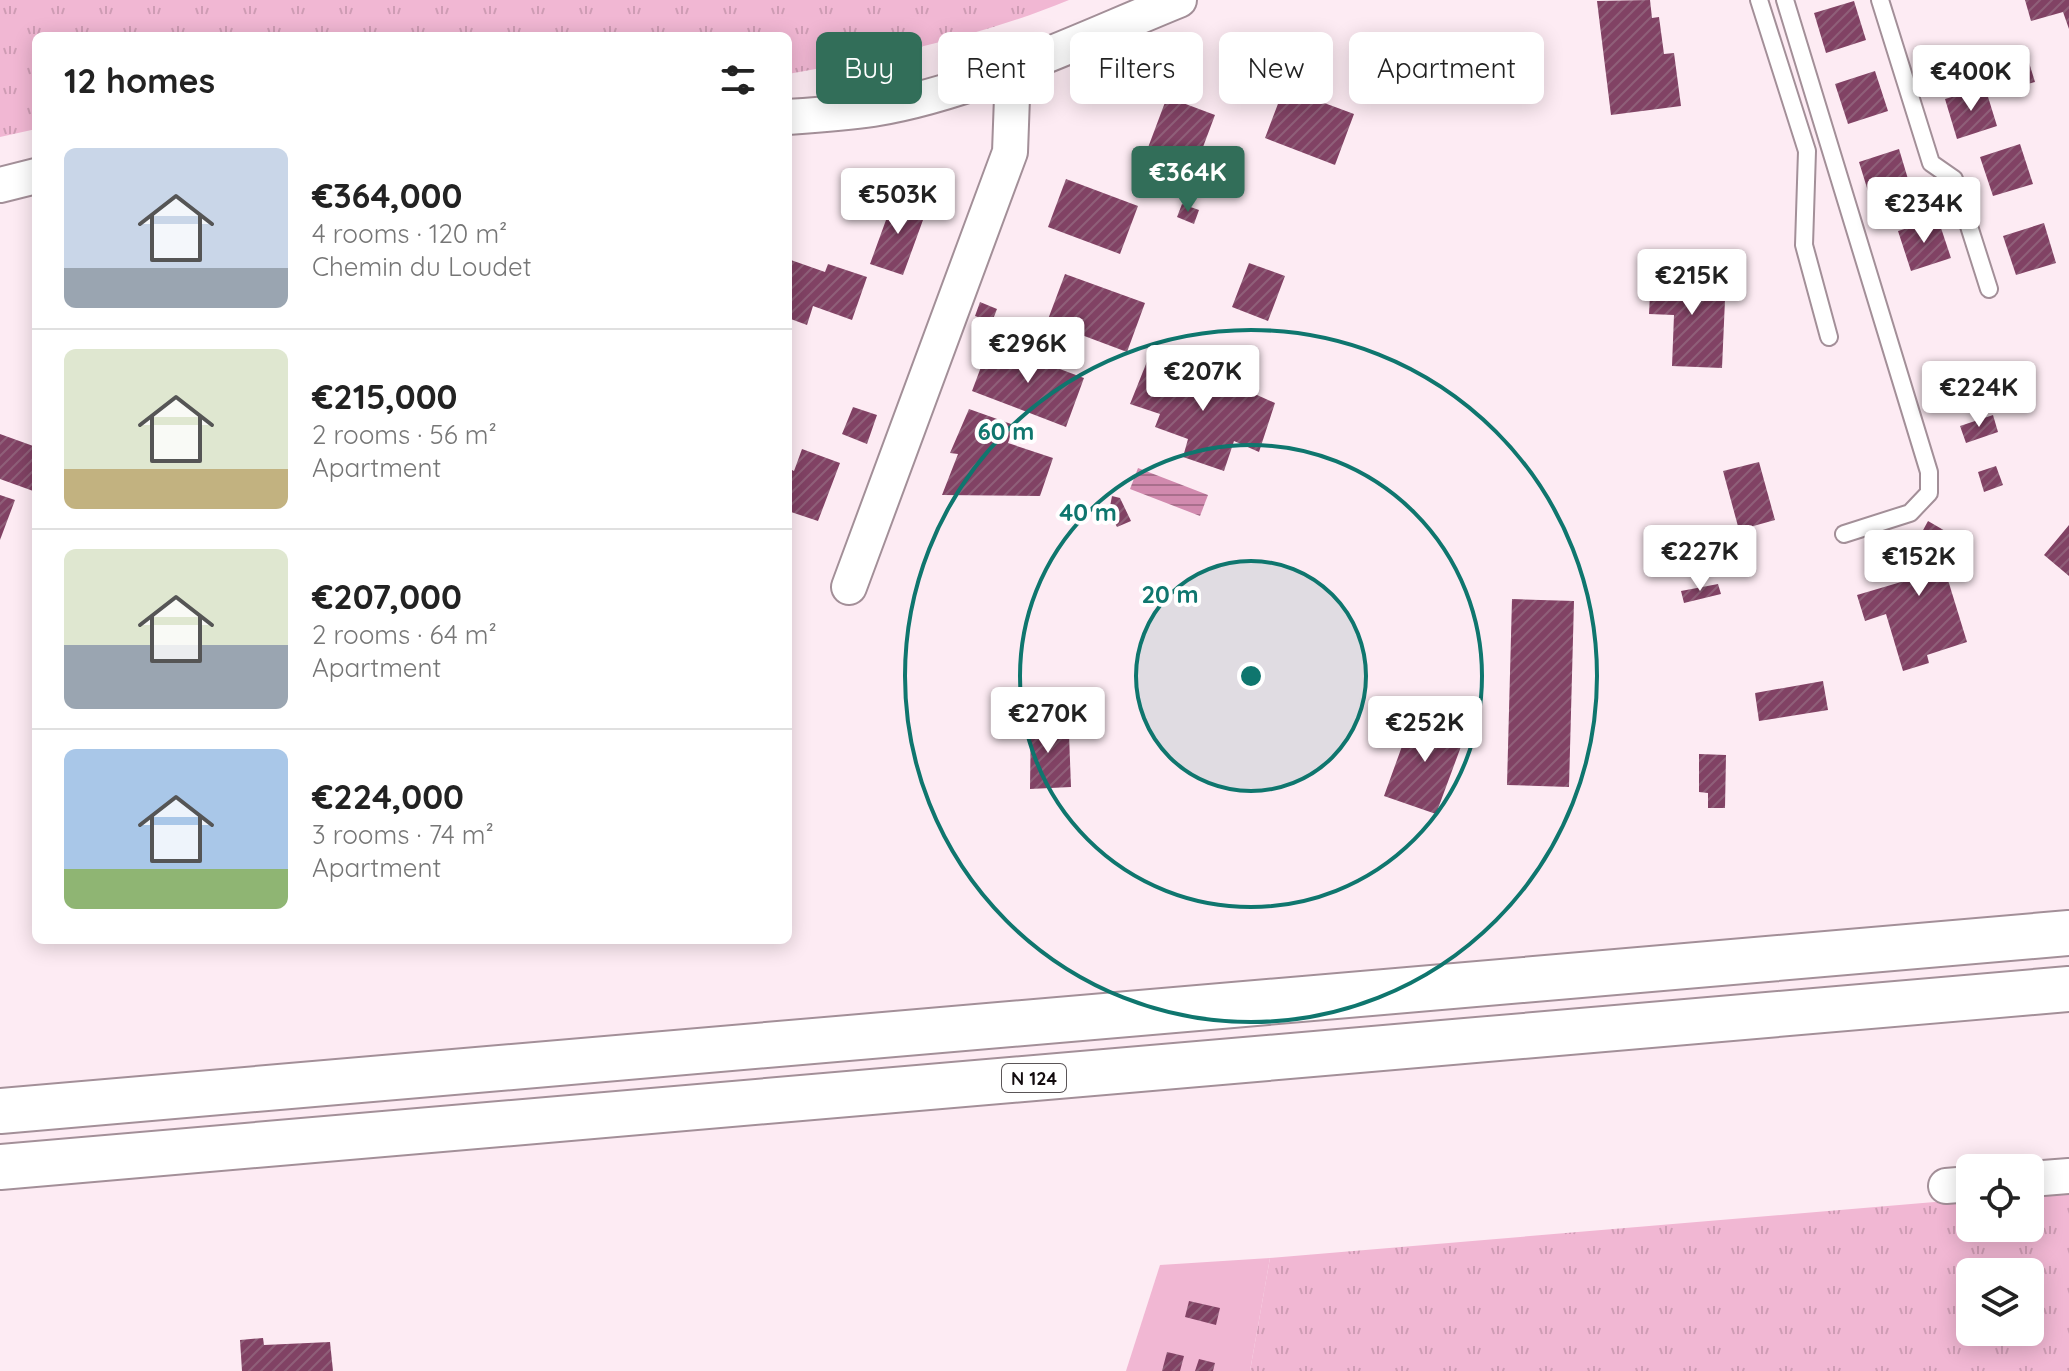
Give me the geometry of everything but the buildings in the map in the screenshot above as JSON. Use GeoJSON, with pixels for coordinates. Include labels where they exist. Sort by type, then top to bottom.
{"type":"FeatureCollection","features":[{"type":"Feature","properties":{"kind":"highway"},"geometry":{"type":"LineString","coordinates":[[0,1111],[2069,933]]}},
{"type":"Feature","properties":{"kind":"highway","name":"N 124"},"geometry":{"type":"LineString","coordinates":[[0,1167],[2069,989]]}},
{"type":"Feature","properties":{"kind":"street"},"geometry":{"type":"LineString","coordinates":[[1054,50],[1179,0]]}},
{"type":"Feature","properties":{"kind":"street"},"geometry":{"type":"LineString","coordinates":[[792,117],[876,108],[938,90]]}},
{"type":"Feature","properties":{"kind":"street"},"geometry":{"type":"LineString","coordinates":[[849,587],[1010,152],[1012,104]]}},
{"type":"Feature","properties":{"kind":"street"},"geometry":{"type":"LineString","coordinates":[[0,185],[32,177]]}},
{"type":"Feature","properties":{"kind":"street"},"geometry":{"type":"LineString","coordinates":[[2044,1178],[2069,1176]]}},
{"type":"Feature","properties":{"kind":"lane"},"geometry":{"type":"LineString","coordinates":[[1759,0],[1807,151],[1804,245],[1829,337]]}},
{"type":"Feature","properties":{"kind":"lane"},"geometry":{"type":"LineString","coordinates":[[1785,0],[1929,472],[1929,493],[1910,513],[1844,534]]}},
{"type":"Feature","properties":{"kind":"lane"},"geometry":{"type":"LineString","coordinates":[[1880,0],[1931,163],[1954,179],[1989,289]]}},
{"type":"Feature","properties":{"kind":"green space"},"geometry":{"type":"Polygon","coordinates":[[[0,0],[1069,0],[975,32],[938,32],[938,42],[922,46],[922,32],[816,32],[816,69],[792,73],[792,32],[32,32],[32,130],[0,137],[0,0]]]}},
{"type":"Feature","properties":{"kind":"green space"},"geometry":{"type":"Polygon","coordinates":[[[2069,1191],[2069,1371],[1250,1371],[1270,1258],[1956,1200],[1956,1242],[2044,1242],[2044,1193],[2069,1191]]]}},
{"type":"Feature","properties":{"kind":"green space"},"geometry":{"type":"Polygon","coordinates":[[[1270,1258],[1250,1371],[1126,1371],[1160,1265],[1270,1258]]]}},
{"type":"Feature","properties":{"kind":"shaded area"},"geometry":{"type":"Polygon","coordinates":[[[1138,468],[1208,495],[1200,516],[1130,489],[1138,468]]]}}]}
